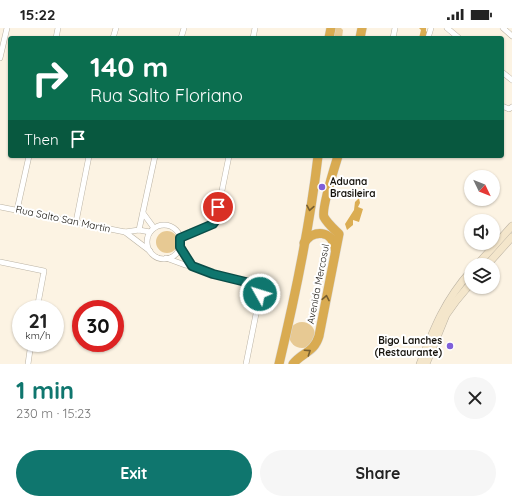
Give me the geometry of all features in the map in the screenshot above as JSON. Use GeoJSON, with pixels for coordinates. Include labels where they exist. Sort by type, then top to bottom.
{"type":"FeatureCollection","features":[{"type":"Feature","properties":{"kind":"highway"},"geometry":{"type":"LineString","coordinates":[[279,364],[288,328],[304,244],[318,158]]}},
{"type":"Feature","properties":{"kind":"highway","name":"Avenida Mercosul"},"geometry":{"type":"LineString","coordinates":[[293,364],[314,348],[317,342],[339,234],[324,216],[328,192],[337,158]]}},
{"type":"Feature","properties":{"kind":"highway"},"geometry":{"type":"LineString","coordinates":[[304,244],[308,237],[315,233],[327,235],[332,239],[335,252]]}},
{"type":"Feature","properties":{"kind":"main road"},"geometry":{"type":"LineString","coordinates":[[492,258],[509,236],[512,226]]}},
{"type":"Feature","properties":{"kind":"main road"},"geometry":{"type":"LineString","coordinates":[[484,258],[509,236]]}},
{"type":"Feature","properties":{"kind":"main road"},"geometry":{"type":"LineString","coordinates":[[426,364],[440,314],[450,296],[464,279]]}},
{"type":"Feature","properties":{"kind":"main road"},"geometry":{"type":"LineString","coordinates":[[420,364],[446,315],[464,291]]}},
{"type":"Feature","properties":{"kind":"street"},"geometry":{"type":"LineString","coordinates":[[0,58],[7,28]]}},
{"type":"Feature","properties":{"kind":"street"},"geometry":{"type":"LineString","coordinates":[[447,28],[457,36]]}},
{"type":"Feature","properties":{"kind":"street"},"geometry":{"type":"LineString","coordinates":[[503,28],[512,36]]}},
{"type":"Feature","properties":{"kind":"street"},"geometry":{"type":"LineString","coordinates":[[504,74],[512,80]]}},
{"type":"Feature","properties":{"kind":"street"},"geometry":{"type":"LineString","coordinates":[[17,210],[29,158]]}},
{"type":"Feature","properties":{"kind":"street"},"geometry":{"type":"LineString","coordinates":[[76,222],[89,158]]}},
{"type":"Feature","properties":{"kind":"street"},"geometry":{"type":"LineString","coordinates":[[139,230],[155,158]]}},
{"type":"Feature","properties":{"kind":"street"},"geometry":{"type":"LineString","coordinates":[[180,238],[213,224],[216,220],[229,158]]}},
{"type":"Feature","properties":{"kind":"street","name":"Rua Salto San Martin"},"geometry":{"type":"LineString","coordinates":[[0,207],[125,232],[152,230]]}},
{"type":"Feature","properties":{"kind":"street"},"geometry":{"type":"LineString","coordinates":[[143,213],[152,230]]}},
{"type":"Feature","properties":{"kind":"street"},"geometry":{"type":"LineString","coordinates":[[192,266],[180,247],[180,238],[175,229],[170,226],[159,226],[152,230],[147,240],[150,251],[158,258],[166,258],[213,274],[254,284],[259,288],[260,294],[246,364]]}},
{"type":"Feature","properties":{"kind":"street","name":"Rua Salto San Martin"},"geometry":{"type":"LineString","coordinates":[[125,232],[150,251]]}},
{"type":"Feature","properties":{"kind":"street"},"geometry":{"type":"LineString","coordinates":[[166,258],[174,255],[180,247]]}},
{"type":"Feature","properties":{"kind":"street"},"geometry":{"type":"LineString","coordinates":[[0,262],[44,271],[39,300]]}},
{"type":"Feature","properties":{"kind":"street"},"geometry":{"type":"LineString","coordinates":[[28,364],[30,352]]}},
{"type":"Feature","properties":{"kind":"shaded area"},"geometry":{"type":"Polygon","coordinates":[[[336,28],[341,28],[343,30],[342,36],[333,36],[336,28]]]}},
{"type":"Feature","properties":{"kind":"shaded area"},"geometry":{"type":"Polygon","coordinates":[[[419,28],[426,28],[428,33],[426,36],[420,36],[421,30],[419,28]]]}},
{"type":"Feature","properties":{"kind":"shaded area"},"geometry":{"type":"Polygon","coordinates":[[[359,198],[360,203],[358,207],[363,209],[359,222],[353,220],[353,225],[347,230],[345,224],[354,210],[355,202],[359,198]]]}},
{"type":"Feature","properties":{"kind":"shaded area"},"geometry":{"type":"Polygon","coordinates":[[[167,231],[175,234],[178,242],[175,250],[167,253],[159,250],[156,242],[159,234],[167,231]]]}},
{"type":"Feature","properties":{"kind":"shaded area"},"geometry":{"type":"Polygon","coordinates":[[[302,322],[311,326],[315,335],[311,344],[302,348],[293,344],[289,335],[293,326],[302,322]]]}},
{"type":"Feature","properties":{"kind":"place","name":"Aduana Brasileira"},"geometry":{"type":"Point","coordinates":[322,187]}},
{"type":"Feature","properties":{"kind":"place","name":"Bigo Lanches (Restaurante)"},"geometry":{"type":"Point","coordinates":[450,346]}},
{"type":"Feature","properties":{"kind":"route"},"geometry":{"type":"LineString","coordinates":[[218,207],[216,220],[213,224],[207,228],[180,238],[180,247],[192,266],[223,277],[254,284],[259,288],[260,294]]}}]}
